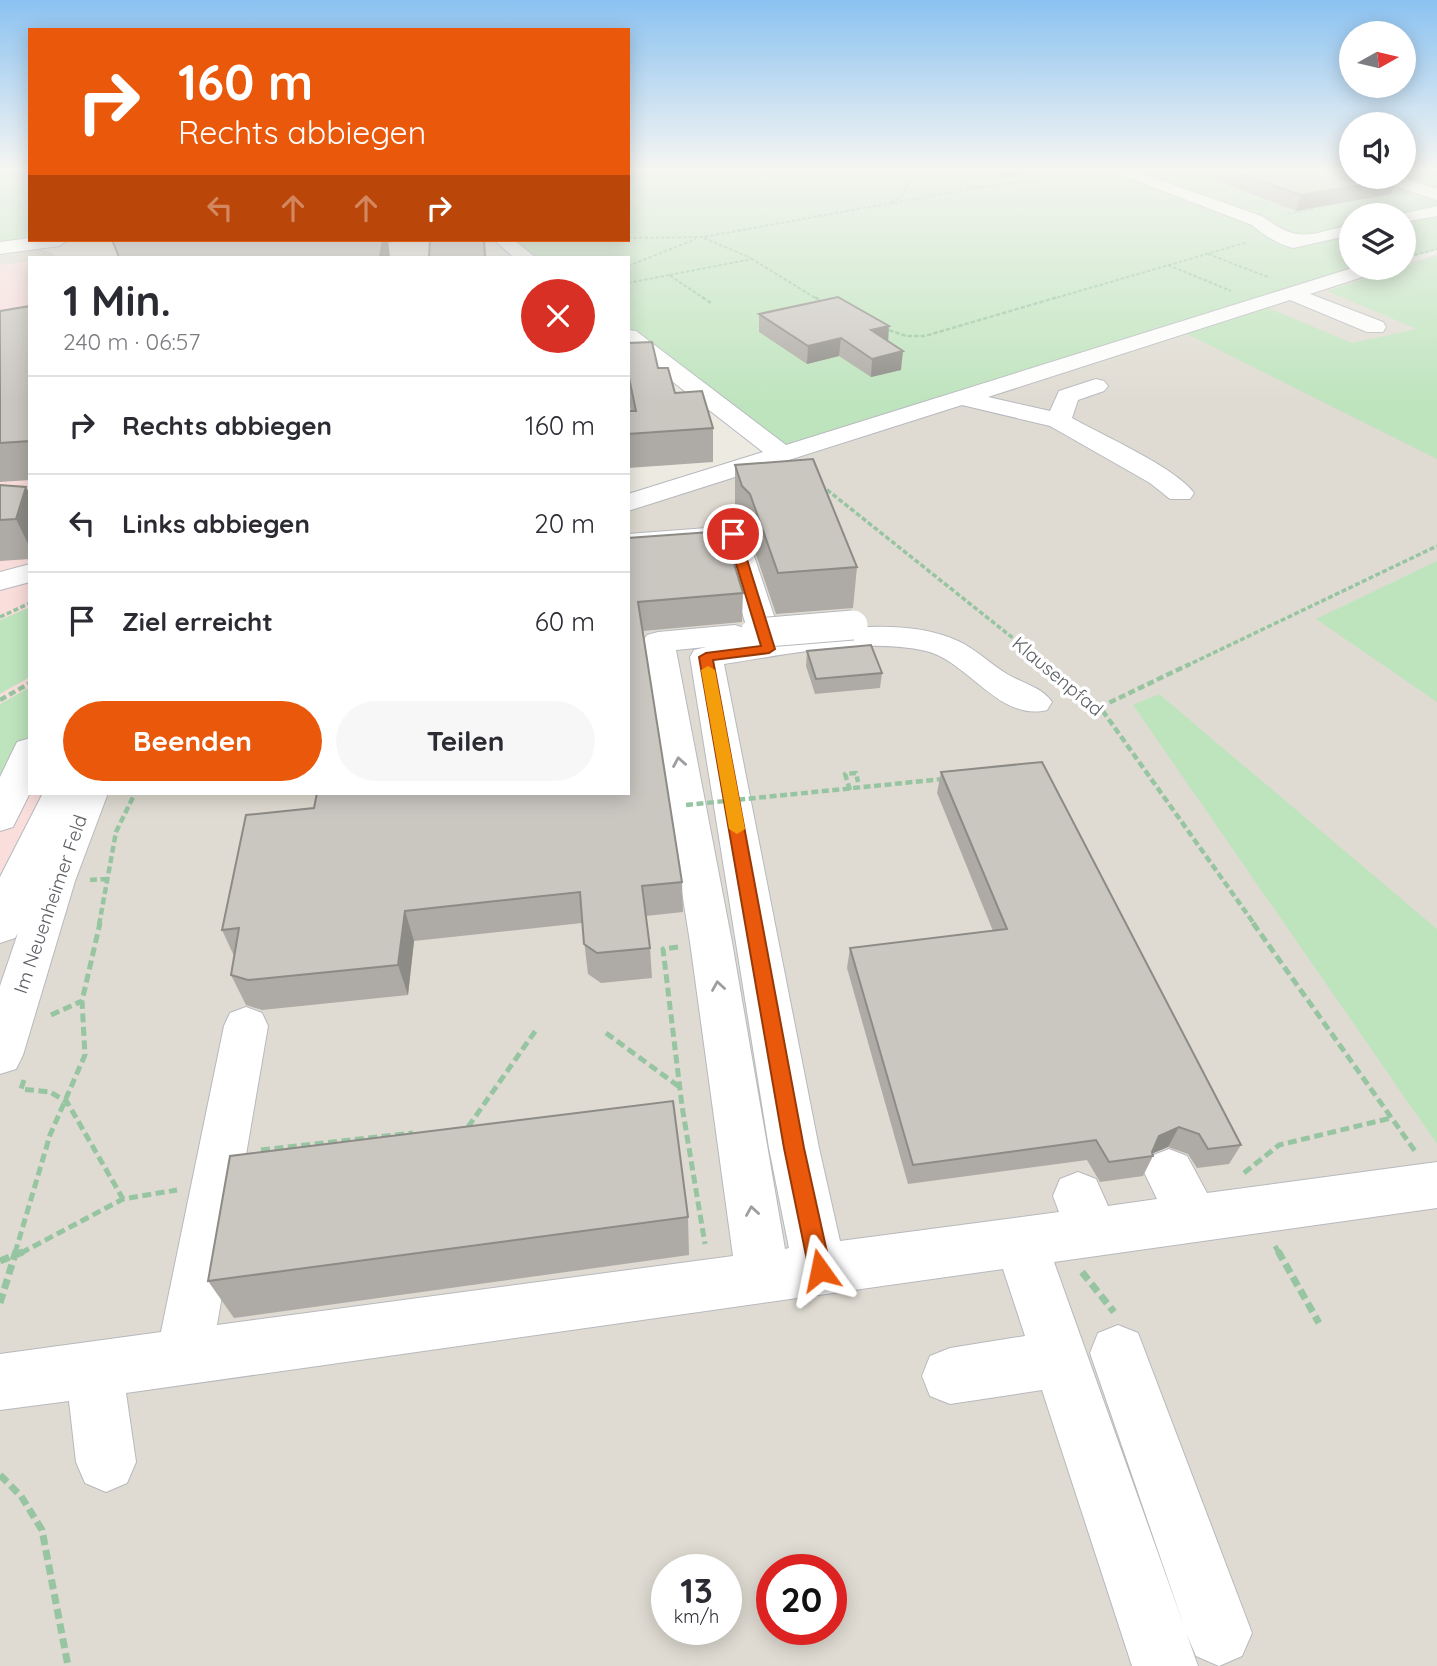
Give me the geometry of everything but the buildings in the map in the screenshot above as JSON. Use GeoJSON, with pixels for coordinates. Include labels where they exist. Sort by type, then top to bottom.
{"type":"FeatureCollection","features":[{"type":"Feature","properties":{"kind":"street"},"geometry":{"type":"LineString","coordinates":[[630,502],[1339,278]]}},
{"type":"Feature","properties":{"kind":"street"},"geometry":{"type":"LineString","coordinates":[[1295,292],[1375,327]]}},
{"type":"Feature","properties":{"kind":"street"},"geometry":{"type":"LineString","coordinates":[[630,338],[782,454]]}},
{"type":"Feature","properties":{"kind":"street"},"geometry":{"type":"LineString","coordinates":[[1143,340],[1168,352]]}},
{"type":"Feature","properties":{"kind":"street"},"geometry":{"type":"LineString","coordinates":[[630,366],[663,363]]}},
{"type":"Feature","properties":{"kind":"street"},"geometry":{"type":"LineString","coordinates":[[1059,421],[1067,396],[1096,386]]}},
{"type":"Feature","properties":{"kind":"street"},"geometry":{"type":"LineString","coordinates":[[961,398],[1059,421],[1159,477],[1180,493]]}},
{"type":"Feature","properties":{"kind":"street"},"geometry":{"type":"LineString","coordinates":[[630,543],[733,534],[762,641]]}},
{"type":"Feature","properties":{"kind":"street"},"geometry":{"type":"LineString","coordinates":[[0,581],[28,574]]}},
{"type":"Feature","properties":{"kind":"street"},"geometry":{"type":"LineString","coordinates":[[763,1278],[711,942],[658,642],[762,641],[860,640],[911,639],[934,643],[974,663],[989,677],[1035,702],[1016,672],[965,637],[908,622],[853,625],[762,641],[706,657],[794,1148],[820,1270]]}},
{"type":"Feature","properties":{"kind":"street"},"geometry":{"type":"LineString","coordinates":[[0,818],[28,755]]}},
{"type":"Feature","properties":{"kind":"street","name":"Im Neuenheimer Feld"},"geometry":{"type":"LineString","coordinates":[[2,916],[60,795]]}},
{"type":"Feature","properties":{"kind":"street","name":"Im Neuenheimer Feld"},"geometry":{"type":"LineString","coordinates":[[13,1066],[30,860],[87,795]]}},
{"type":"Feature","properties":{"kind":"street"},"geometry":{"type":"LineString","coordinates":[[184,1356],[246,1026]]}},
{"type":"Feature","properties":{"kind":"street"},"geometry":{"type":"LineString","coordinates":[[1169,1172],[1193,1218]]}},
{"type":"Feature","properties":{"kind":"street"},"geometry":{"type":"LineString","coordinates":[[0,1382],[820,1270],[1061,1227],[1193,1218],[1254,1209],[1429,1172]]}},
{"type":"Feature","properties":{"kind":"street"},"geometry":{"type":"LineString","coordinates":[[1061,1227],[1058,1359],[1165,1666]]}},
{"type":"Feature","properties":{"kind":"street"},"geometry":{"type":"LineString","coordinates":[[1118,1335],[1219,1633]]}},
{"type":"Feature","properties":{"kind":"street"},"geometry":{"type":"LineString","coordinates":[[950,1376],[1058,1359]]}},
{"type":"Feature","properties":{"kind":"street"},"geometry":{"type":"LineString","coordinates":[[94,1368],[106,1462]]}},
{"type":"Feature","properties":{"kind":"path"},"geometry":{"type":"LineString","coordinates":[[630,264],[674,248]]}},
{"type":"Feature","properties":{"kind":"path"},"geometry":{"type":"LineString","coordinates":[[727,248],[752,259],[834,309]]}},
{"type":"Feature","properties":{"kind":"path"},"geometry":{"type":"LineString","coordinates":[[882,328],[906,336],[925,336],[1225,248]]}},
{"type":"Feature","properties":{"kind":"path"},"geometry":{"type":"LineString","coordinates":[[1416,255],[1437,249]]}},
{"type":"Feature","properties":{"kind":"path"},"geometry":{"type":"LineString","coordinates":[[1207,254],[1295,292]]}},
{"type":"Feature","properties":{"kind":"path"},"geometry":{"type":"LineString","coordinates":[[630,283],[752,259]]}},
{"type":"Feature","properties":{"kind":"path"},"geometry":{"type":"LineString","coordinates":[[1167,265],[1231,290]]}},
{"type":"Feature","properties":{"kind":"path"},"geometry":{"type":"LineString","coordinates":[[669,275],[711,303]]}},
{"type":"Feature","properties":{"kind":"path","name":"Klausenpfad"},"geometry":{"type":"LineString","coordinates":[[782,454],[1100,707],[1429,1172]]}},
{"type":"Feature","properties":{"kind":"path"},"geometry":{"type":"LineString","coordinates":[[1100,707],[1437,545]]}},
{"type":"Feature","properties":{"kind":"path"},"geometry":{"type":"LineString","coordinates":[[0,617],[28,604]]}},
{"type":"Feature","properties":{"kind":"path"},"geometry":{"type":"LineString","coordinates":[[0,700],[28,684]]}},
{"type":"Feature","properties":{"kind":"path"},"geometry":{"type":"LineString","coordinates":[[850,790],[845,774],[856,773],[858,782]]}},
{"type":"Feature","properties":{"kind":"path"},"geometry":{"type":"LineString","coordinates":[[686,805],[944,779]]}},
{"type":"Feature","properties":{"kind":"path"},"geometry":{"type":"LineString","coordinates":[[0,1303],[50,1135],[67,1102],[85,1055],[82,1001],[91,951],[104,910],[106,879],[116,832],[134,795]]}},
{"type":"Feature","properties":{"kind":"path"},"geometry":{"type":"LineString","coordinates":[[704,1244],[681,1106],[663,949],[711,942]]}},
{"type":"Feature","properties":{"kind":"path"},"geometry":{"type":"LineString","coordinates":[[44,1018],[82,1001]]}},
{"type":"Feature","properties":{"kind":"path"},"geometry":{"type":"LineString","coordinates":[[468,1127],[536,1030]]}},
{"type":"Feature","properties":{"kind":"path"},"geometry":{"type":"LineString","coordinates":[[606,1033],[681,1088]]}},
{"type":"Feature","properties":{"kind":"path"},"geometry":{"type":"LineString","coordinates":[[13,1066],[21,1089],[50,1092],[67,1102],[123,1199]]}},
{"type":"Feature","properties":{"kind":"path"},"geometry":{"type":"LineString","coordinates":[[668,1107],[681,1106]]}},
{"type":"Feature","properties":{"kind":"path"},"geometry":{"type":"LineString","coordinates":[[454,1129],[481,1126]]}},
{"type":"Feature","properties":{"kind":"path"},"geometry":{"type":"LineString","coordinates":[[0,1261],[13,1257],[123,1199],[218,1169],[427,1132]]}},
{"type":"Feature","properties":{"kind":"path"},"geometry":{"type":"LineString","coordinates":[[1254,1209],[1319,1323]]}},
{"type":"Feature","properties":{"kind":"path"},"geometry":{"type":"LineString","coordinates":[[1061,1227],[1118,1335]]}},
{"type":"Feature","properties":{"kind":"path"},"geometry":{"type":"LineString","coordinates":[[0,1475],[21,1496],[42,1530],[68,1666]]}},
{"type":"Feature","properties":{"kind":"shaded area"},"geometry":{"type":"Polygon","coordinates":[[[37,248],[56,256],[28,256],[28,795],[630,795],[630,508],[1354,280],[1416,280],[1416,260],[1437,254],[1437,1666],[0,1666],[0,250],[37,248]]]}},
{"type":"Feature","properties":{"kind":"shaded area"},"geometry":{"type":"Polygon","coordinates":[[[28,261],[28,795],[42,795],[0,910],[0,265],[28,261]]]}},
{"type":"Feature","properties":{"kind":"green space"},"geometry":{"type":"Polygon","coordinates":[[[520,248],[1339,248],[1339,279],[787,448],[630,330],[630,256],[532,256],[520,248]]]}},
{"type":"Feature","properties":{"kind":"green space"},"geometry":{"type":"Polygon","coordinates":[[[1416,248],[1437,249],[1416,255],[1416,248]]]}},
{"type":"Feature","properties":{"kind":"green space"},"geometry":{"type":"Polygon","coordinates":[[[1437,256],[1437,459],[1185,333],[1266,307],[1352,343],[1417,329],[1327,291],[1362,280],[1416,280],[1416,263],[1437,256]]]}},
{"type":"Feature","properties":{"kind":"green space"},"geometry":{"type":"Polygon","coordinates":[[[1437,561],[1437,702],[1316,619],[1437,561]]]}},
{"type":"Feature","properties":{"kind":"green space"},"geometry":{"type":"Polygon","coordinates":[[[28,608],[28,678],[0,694],[0,620],[28,608]]]}},
{"type":"Feature","properties":{"kind":"green space"},"geometry":{"type":"Polygon","coordinates":[[[28,688],[28,740],[0,786],[0,704],[28,688]]]}},
{"type":"Feature","properties":{"kind":"green space"},"geometry":{"type":"Polygon","coordinates":[[[1159,694],[1437,929],[1437,1144],[1133,705],[1159,694]]]}},
{"type":"Feature","properties":{"kind":"slow traffic"},"geometry":{"type":"LineString","coordinates":[[708,670],[737,829]]}},
{"type":"Feature","properties":{"kind":"route"},"geometry":{"type":"LineString","coordinates":[[733,534],[769,649],[706,657],[794,1148],[820,1270]]}}]}
